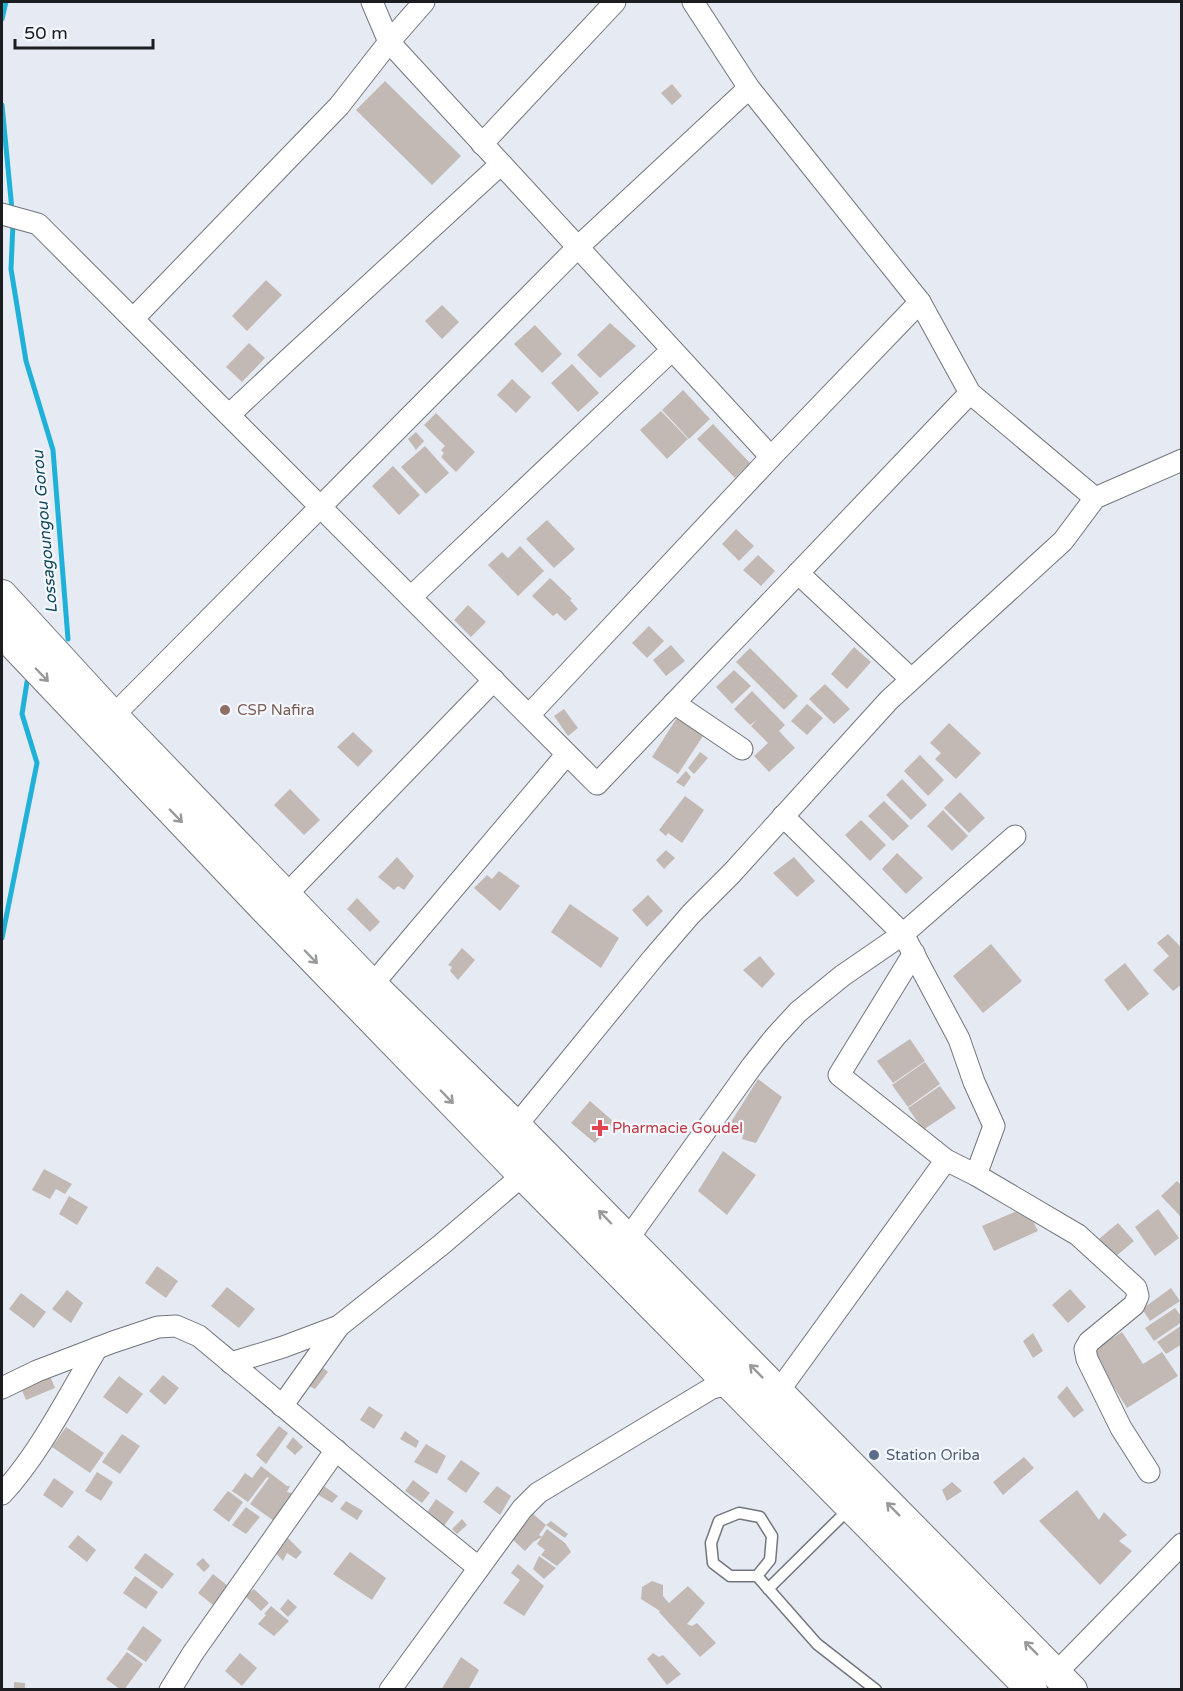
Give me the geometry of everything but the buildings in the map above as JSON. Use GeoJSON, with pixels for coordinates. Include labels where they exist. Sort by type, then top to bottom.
{"type":"FeatureCollection","features":[{"type":"Feature","properties":{"kind":"main road"},"geometry":{"type":"LineString","coordinates":[[2,595],[113,716],[372,985],[516,1126],[778,1392],[1053,1684]]}},
{"type":"Feature","properties":{"kind":"main road"},"geometry":{"type":"LineString","coordinates":[[2,632],[266,910],[523,1175],[852,1507],[1053,1684]]}},
{"type":"Feature","properties":{"kind":"street"},"geometry":{"type":"LineString","coordinates":[[372,2],[389,42],[771,457]]}},
{"type":"Feature","properties":{"kind":"street"},"geometry":{"type":"LineString","coordinates":[[133,319],[339,106],[424,2]]}},
{"type":"Feature","properties":{"kind":"street"},"geometry":{"type":"LineString","coordinates":[[482,144],[615,2]]}},
{"type":"Feature","properties":{"kind":"street"},"geometry":{"type":"LineString","coordinates":[[693,2],[749,88],[920,302],[970,393],[1095,498]]}},
{"type":"Feature","properties":{"kind":"street"},"geometry":{"type":"LineString","coordinates":[[113,716],[578,247],[749,88]]}},
{"type":"Feature","properties":{"kind":"street"},"geometry":{"type":"LineString","coordinates":[[229,416],[501,164]]}},
{"type":"Feature","properties":{"kind":"street"},"geometry":{"type":"LineString","coordinates":[[2,214],[38,224],[597,784],[970,393]]}},
{"type":"Feature","properties":{"kind":"street"},"geometry":{"type":"LineString","coordinates":[[529,715],[920,302]]}},
{"type":"Feature","properties":{"kind":"street"},"geometry":{"type":"LineString","coordinates":[[411,597],[672,350]]}},
{"type":"Feature","properties":{"kind":"street"},"geometry":{"type":"LineString","coordinates":[[516,1126],[661,948],[889,699],[1063,541],[1095,498],[1182,460]]}},
{"type":"Feature","properties":{"kind":"street"},"geometry":{"type":"LineString","coordinates":[[798,573],[911,679]]}},
{"type":"Feature","properties":{"kind":"street"},"geometry":{"type":"LineString","coordinates":[[286,895],[494,680]]}},
{"type":"Feature","properties":{"kind":"street"},"geometry":{"type":"LineString","coordinates":[[674,703],[742,749]]}},
{"type":"Feature","properties":{"kind":"street"},"geometry":{"type":"LineString","coordinates":[[372,985],[567,754]]}},
{"type":"Feature","properties":{"kind":"street"},"geometry":{"type":"LineString","coordinates":[[783,816],[903,934],[914,953],[959,1039],[974,1082],[994,1126],[976,1175]]}},
{"type":"Feature","properties":{"kind":"street"},"geometry":{"type":"LineString","coordinates":[[627,1240],[775,1037],[807,1005],[842,976],[903,934],[1015,836]]}},
{"type":"Feature","properties":{"kind":"street"},"geometry":{"type":"LineString","coordinates":[[914,953],[839,1075],[946,1160],[1078,1235],[1136,1288],[1138,1296],[1134,1305],[1089,1342],[1085,1349],[1087,1359],[1121,1428],[1149,1472]]}},
{"type":"Feature","properties":{"kind":"street"},"geometry":{"type":"LineString","coordinates":[[778,1392],[946,1160]]}},
{"type":"Feature","properties":{"kind":"street"},"geometry":{"type":"LineString","coordinates":[[282,1406],[339,1326],[441,1245],[523,1175]]}},
{"type":"Feature","properties":{"kind":"street"},"geometry":{"type":"LineString","coordinates":[[2,1388],[97,1348],[158,1327],[176,1326],[199,1336],[479,1568]]}},
{"type":"Feature","properties":{"kind":"street"},"geometry":{"type":"LineString","coordinates":[[231,1363],[339,1326]]}},
{"type":"Feature","properties":{"kind":"street"},"geometry":{"type":"LineString","coordinates":[[2,1494],[32,1457],[97,1348]]}},
{"type":"Feature","properties":{"kind":"street"},"geometry":{"type":"LineString","coordinates":[[390,1689],[522,1509],[538,1493],[712,1389],[730,1384]]}},
{"type":"Feature","properties":{"kind":"street"},"geometry":{"type":"LineString","coordinates":[[170,1689],[336,1450]]}},
{"type":"Feature","properties":{"kind":"street"},"geometry":{"type":"LineString","coordinates":[[1053,1684],[1182,1544]]}},
{"type":"Feature","properties":{"kind":"lane"},"geometry":{"type":"LineString","coordinates":[[768,1589],[852,1507]]}},
{"type":"Feature","properties":{"kind":"lane"},"geometry":{"type":"LineString","coordinates":[[757,1576],[770,1560],[772,1536],[760,1517],[740,1513],[719,1521],[711,1543],[713,1563],[730,1576],[757,1576],[817,1644],[876,1689]]}},
{"type":"Feature","properties":{"kind":"waterway","name":"Lossagoungou Gorou"},"geometry":{"type":"LineString","coordinates":[[2,19],[6,2]]}},
{"type":"Feature","properties":{"kind":"waterway","name":"Lossagoungou Gorou"},"geometry":{"type":"LineString","coordinates":[[2,105],[12,210]]}},
{"type":"Feature","properties":{"kind":"waterway","name":"Lossagoungou Gorou"},"geometry":{"type":"LineString","coordinates":[[13,223],[11,269],[26,361],[53,450],[68,639]]}},
{"type":"Feature","properties":{"kind":"waterway","name":"Lossagoungou Gorou"},"geometry":{"type":"LineString","coordinates":[[2,938],[37,763],[22,714],[27,682]]}},
{"type":"Feature","properties":{"kind":"place","name":"CSP Nafira"},"geometry":{"type":"Point","coordinates":[225,710]}},
{"type":"Feature","properties":{"kind":"place","name":"Pharmacie Goudel"},"geometry":{"type":"Point","coordinates":[600,1128]}},
{"type":"Feature","properties":{"kind":"place","name":"Station Oriba"},"geometry":{"type":"Point","coordinates":[874,1455]}}]}
